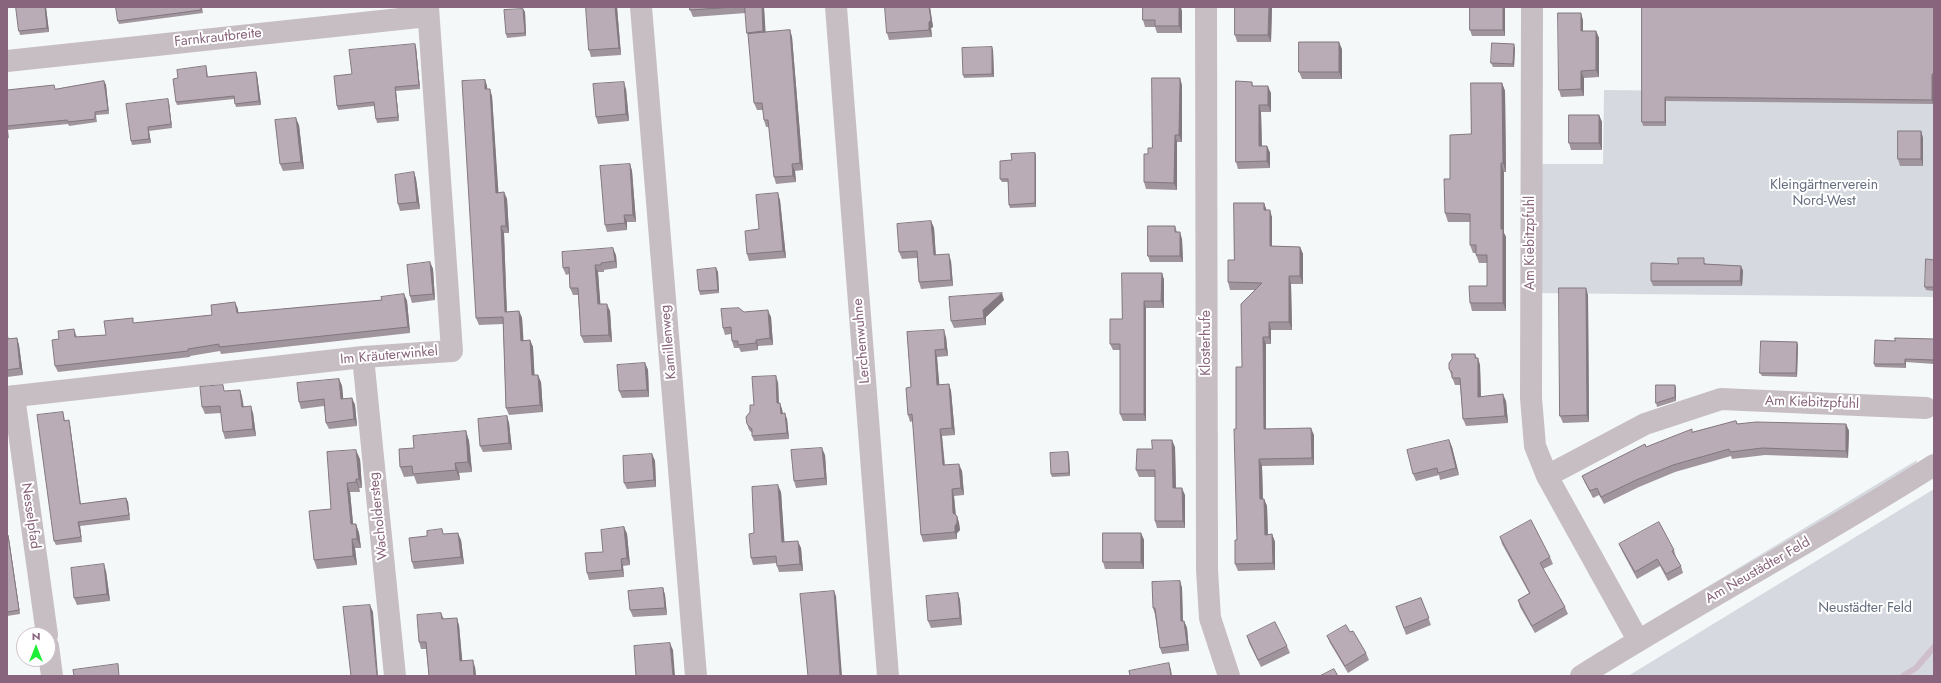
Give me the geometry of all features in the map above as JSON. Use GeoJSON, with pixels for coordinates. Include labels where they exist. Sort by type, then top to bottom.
{"type":"FeatureCollection","features":[{"type":"Feature","properties":{"kind":"street","name":"Kamillenweg"},"geometry":{"type":"LineString","coordinates":[[641,7],[696,676]]}},
{"type":"Feature","properties":{"kind":"street","name":"Lerchenwuhne"},"geometry":{"type":"LineString","coordinates":[[836,7],[888,676]]}},
{"type":"Feature","properties":{"kind":"street","name":"Klosterhufe"},"geometry":{"type":"LineString","coordinates":[[1206,7],[1207,570],[1210,618],[1229,676]]}},
{"type":"Feature","properties":{"kind":"street","name":"Am Kiebitzpfuhl"},"geometry":{"type":"LineString","coordinates":[[1532,7],[1530,398],[1535,446],[1547,476],[1638,640]]}},
{"type":"Feature","properties":{"kind":"street","name":"Farnkrautbreite"},"geometry":{"type":"LineString","coordinates":[[7,61],[428,11]]}},
{"type":"Feature","properties":{"kind":"street","name":"Im Kräuterwinkel"},"geometry":{"type":"LineString","coordinates":[[10,397],[363,357],[452,351],[428,11]]}},
{"type":"Feature","properties":{"kind":"street","name":"Wacholdersteg"},"geometry":{"type":"LineString","coordinates":[[363,357],[395,676]]}},
{"type":"Feature","properties":{"kind":"street","name":"Nesselpfad"},"geometry":{"type":"LineString","coordinates":[[10,397],[45,627]]}},
{"type":"Feature","properties":{"kind":"street","name":"Am Kiebitzpfuhl"},"geometry":{"type":"LineString","coordinates":[[1547,476],[1645,424],[1721,399],[1926,408]]}},
{"type":"Feature","properties":{"kind":"street","name":"Am Neustädter Feld"},"geometry":{"type":"LineString","coordinates":[[1581,676],[1638,640],[1880,500],[1934,465]]}},
{"type":"Feature","properties":{"kind":"green space","name":"Kleingärtnerverein Nord-West"},"geometry":{"type":"Polygon","coordinates":[[[1604,90],[1934,93],[1934,297],[1529,293],[1531,164],[1603,164],[1604,90]]]}},
{"type":"Feature","properties":{"kind":"green space"},"geometry":{"type":"Polygon","coordinates":[[[1917,460],[1916,465],[1896,479],[1644,625],[1917,460]]]}},
{"type":"Feature","properties":{"kind":"green space","name":"Neustädter Feld"},"geometry":{"type":"Polygon","coordinates":[[[1934,489],[1934,676],[1628,676],[1934,489]]]}},
{"type":"Feature","properties":{"kind":"building"},"geometry":{"type":"Polygon","coordinates":[[[16,7],[45,7],[47,28],[19,31],[16,7]]]}},
{"type":"Feature","properties":{"kind":"building"},"geometry":{"type":"Polygon","coordinates":[[[116,7],[201,7],[201,10],[118,21],[116,7]]]}},
{"type":"Feature","properties":{"kind":"building"},"geometry":{"type":"Polygon","coordinates":[[[586,7],[615,7],[619,48],[589,50],[586,7]]]}},
{"type":"Feature","properties":{"kind":"building"},"geometry":{"type":"Polygon","coordinates":[[[690,7],[734,7],[690,10],[690,7]]]}},
{"type":"Feature","properties":{"kind":"building"},"geometry":{"type":"Polygon","coordinates":[[[745,7],[762,7],[763,31],[747,33],[745,7]]]}},
{"type":"Feature","properties":{"kind":"building"},"geometry":{"type":"Polygon","coordinates":[[[885,7],[929,7],[931,20],[929,22],[929,30],[887,33],[885,7]]]}},
{"type":"Feature","properties":{"kind":"building"},"geometry":{"type":"Polygon","coordinates":[[[1143,7],[1179,7],[1179,26],[1155,26],[1155,20],[1143,20],[1143,7]]]}},
{"type":"Feature","properties":{"kind":"building"},"geometry":{"type":"Polygon","coordinates":[[[1235,7],[1269,7],[1268,35],[1235,35],[1235,7]]]}},
{"type":"Feature","properties":{"kind":"building"},"geometry":{"type":"Polygon","coordinates":[[[1470,7],[1503,7],[1503,30],[1470,30],[1470,7]]]}},
{"type":"Feature","properties":{"kind":"building"},"geometry":{"type":"Polygon","coordinates":[[[1642,7],[1934,7],[1934,74],[1932,74],[1932,100],[1665,97],[1665,122],[1642,122],[1642,7]]]}},
{"type":"Feature","properties":{"kind":"building"},"geometry":{"type":"Polygon","coordinates":[[[523,9],[525,33],[506,34],[504,10],[523,9]]]}},
{"type":"Feature","properties":{"kind":"building"},"geometry":{"type":"Polygon","coordinates":[[[1558,13],[1581,13],[1581,31],[1596,31],[1596,70],[1581,71],[1581,89],[1559,90],[1558,13]]]}},
{"type":"Feature","properties":{"kind":"building"},"geometry":{"type":"Polygon","coordinates":[[[790,30],[800,163],[792,164],[793,176],[774,177],[768,120],[764,120],[762,103],[754,103],[748,34],[790,30]]]}},
{"type":"Feature","properties":{"kind":"building"},"geometry":{"type":"Polygon","coordinates":[[[1299,42],[1339,42],[1339,72],[1299,72],[1299,42]]]}},
{"type":"Feature","properties":{"kind":"building"},"geometry":{"type":"Polygon","coordinates":[[[1492,43],[1514,44],[1513,64],[1491,63],[1492,43]]]}},
{"type":"Feature","properties":{"kind":"building"},"geometry":{"type":"Polygon","coordinates":[[[415,44],[419,85],[395,87],[398,117],[376,119],[374,102],[337,106],[334,76],[352,74],[349,50],[415,44]]]}},
{"type":"Feature","properties":{"kind":"building"},"geometry":{"type":"Polygon","coordinates":[[[992,47],[992,74],[963,75],[962,48],[992,47]]]}},
{"type":"Feature","properties":{"kind":"building"},"geometry":{"type":"Polygon","coordinates":[[[206,66],[207,77],[256,72],[259,101],[235,104],[234,96],[176,102],[173,79],[178,78],[177,70],[206,66]]]}},
{"type":"Feature","properties":{"kind":"building"},"geometry":{"type":"Polygon","coordinates":[[[1152,78],[1180,78],[1179,135],[1175,135],[1174,183],[1144,182],[1144,154],[1148,154],[1148,148],[1152,148],[1152,78]]]}},
{"type":"Feature","properties":{"kind":"building"},"geometry":{"type":"Polygon","coordinates":[[[485,80],[485,89],[490,89],[496,193],[504,192],[506,226],[501,226],[505,312],[519,311],[521,341],[530,340],[532,375],[538,375],[540,405],[506,408],[503,317],[476,318],[462,81],[485,80]]]}},
{"type":"Feature","properties":{"kind":"building"},"geometry":{"type":"Polygon","coordinates":[[[104,81],[108,110],[95,112],[95,119],[68,122],[67,120],[7,126],[7,90],[54,85],[55,89],[104,81]]]}},
{"type":"Feature","properties":{"kind":"building"},"geometry":{"type":"Polygon","coordinates":[[[1236,81],[1252,82],[1252,86],[1268,86],[1268,105],[1259,105],[1259,146],[1267,146],[1267,161],[1236,162],[1236,81]]]}},
{"type":"Feature","properties":{"kind":"building"},"geometry":{"type":"Polygon","coordinates":[[[624,82],[626,114],[596,117],[593,84],[624,82]]]}},
{"type":"Feature","properties":{"kind":"building"},"geometry":{"type":"Polygon","coordinates":[[[1471,83],[1502,83],[1503,163],[1501,163],[1501,229],[1503,229],[1503,303],[1470,303],[1469,286],[1487,286],[1487,255],[1476,255],[1476,245],[1470,245],[1470,214],[1445,213],[1444,179],[1450,179],[1450,135],[1471,134],[1471,83]]]}},
{"type":"Feature","properties":{"kind":"building"},"geometry":{"type":"Polygon","coordinates":[[[168,99],[171,124],[148,127],[149,139],[131,141],[126,104],[168,99]]]}},
{"type":"Feature","properties":{"kind":"building"},"geometry":{"type":"Polygon","coordinates":[[[1569,115],[1599,115],[1599,143],[1569,143],[1569,115]]]}},
{"type":"Feature","properties":{"kind":"building"},"geometry":{"type":"Polygon","coordinates":[[[296,118],[301,162],[280,164],[275,120],[296,118]]]}},
{"type":"Feature","properties":{"kind":"building"},"geometry":{"type":"Polygon","coordinates":[[[1898,131],[1921,131],[1921,159],[1898,159],[1898,131]]]}},
{"type":"Feature","properties":{"kind":"building"},"geometry":{"type":"Polygon","coordinates":[[[1035,153],[1035,203],[1009,205],[1008,179],[1000,179],[1000,161],[1012,160],[1011,154],[1035,153]]]}},
{"type":"Feature","properties":{"kind":"building"},"geometry":{"type":"Polygon","coordinates":[[[630,164],[633,215],[624,215],[625,223],[605,225],[600,166],[630,164]]]}},
{"type":"Feature","properties":{"kind":"building"},"geometry":{"type":"Polygon","coordinates":[[[414,172],[417,202],[398,204],[395,175],[414,172]]]}},
{"type":"Feature","properties":{"kind":"building"},"geometry":{"type":"Polygon","coordinates":[[[778,193],[783,251],[747,254],[745,231],[759,229],[756,195],[778,193]]]}},
{"type":"Feature","properties":{"kind":"building"},"geometry":{"type":"Polygon","coordinates":[[[1234,203],[1264,203],[1264,210],[1270,210],[1270,246],[1300,247],[1300,276],[1289,276],[1289,322],[1269,322],[1269,337],[1263,337],[1264,429],[1311,428],[1312,458],[1259,459],[1260,499],[1264,499],[1265,535],[1272,534],[1273,563],[1235,564],[1235,540],[1237,540],[1234,429],[1236,429],[1236,367],[1242,367],[1241,304],[1262,283],[1228,282],[1228,260],[1234,260],[1234,203]]]}},
{"type":"Feature","properties":{"kind":"building"},"geometry":{"type":"Polygon","coordinates":[[[931,221],[934,255],[949,254],[951,280],[919,282],[917,251],[899,252],[897,224],[931,221]]]}},
{"type":"Feature","properties":{"kind":"building"},"geometry":{"type":"Polygon","coordinates":[[[1148,226],[1175,226],[1175,232],[1180,232],[1180,256],[1148,256],[1148,226]]]}},
{"type":"Feature","properties":{"kind":"building"},"geometry":{"type":"Polygon","coordinates":[[[613,248],[615,261],[595,265],[598,304],[607,304],[609,335],[581,336],[578,288],[570,288],[569,267],[563,268],[562,252],[613,248]]]}},
{"type":"Feature","properties":{"kind":"building"},"geometry":{"type":"Polygon","coordinates":[[[1678,258],[1704,258],[1704,264],[1741,266],[1740,281],[1651,281],[1651,263],[1678,264],[1678,258]]]}},
{"type":"Feature","properties":{"kind":"building"},"geometry":{"type":"Polygon","coordinates":[[[1926,259],[1934,260],[1934,287],[1925,287],[1926,259]]]}},
{"type":"Feature","properties":{"kind":"building"},"geometry":{"type":"Polygon","coordinates":[[[430,262],[433,294],[410,296],[407,265],[430,262]]]}},
{"type":"Feature","properties":{"kind":"building"},"geometry":{"type":"Polygon","coordinates":[[[716,268],[718,290],[699,291],[697,270],[716,268]]]}},
{"type":"Feature","properties":{"kind":"building"},"geometry":{"type":"Polygon","coordinates":[[[1122,273],[1162,273],[1161,301],[1144,301],[1144,414],[1120,414],[1120,344],[1110,344],[1110,319],[1122,319],[1122,273]]]}},
{"type":"Feature","properties":{"kind":"building"},"geometry":{"type":"Polygon","coordinates":[[[1559,288],[1586,288],[1587,415],[1560,416],[1559,288]]]}},
{"type":"Feature","properties":{"kind":"building"},"geometry":{"type":"Polygon","coordinates":[[[1002,293],[983,310],[984,318],[951,321],[949,297],[1002,293]]]}},
{"type":"Feature","properties":{"kind":"building"},"geometry":{"type":"Polygon","coordinates":[[[404,294],[408,327],[219,347],[219,344],[188,349],[188,351],[55,366],[52,340],[59,339],[58,331],[74,329],[75,337],[106,335],[104,321],[133,318],[133,323],[212,315],[211,305],[235,302],[237,313],[382,300],[381,297],[404,294]]]}},
{"type":"Feature","properties":{"kind":"building"},"geometry":{"type":"Polygon","coordinates":[[[739,308],[744,312],[768,310],[770,338],[756,340],[756,343],[738,345],[738,341],[732,341],[731,327],[723,328],[721,309],[739,308]]]}},
{"type":"Feature","properties":{"kind":"building"},"geometry":{"type":"Polygon","coordinates":[[[944,330],[945,349],[935,350],[937,385],[949,384],[952,428],[940,429],[943,465],[959,464],[961,488],[952,489],[953,513],[957,516],[955,532],[921,535],[912,414],[908,415],[906,388],[911,387],[907,332],[944,330]]]}},
{"type":"Feature","properties":{"kind":"building"},"geometry":{"type":"Polygon","coordinates":[[[17,338],[20,368],[7,370],[7,339],[17,338]]]}},
{"type":"Feature","properties":{"kind":"building"},"geometry":{"type":"Polygon","coordinates":[[[1895,338],[1934,339],[1934,360],[1905,359],[1905,364],[1874,364],[1875,340],[1895,341],[1895,338]]]}},
{"type":"Feature","properties":{"kind":"building"},"geometry":{"type":"Polygon","coordinates":[[[1761,341],[1797,342],[1796,373],[1760,373],[1761,341]]]}},
{"type":"Feature","properties":{"kind":"building"},"geometry":{"type":"Polygon","coordinates":[[[1452,354],[1475,354],[1475,358],[1478,358],[1478,397],[1503,394],[1505,416],[1463,419],[1460,378],[1452,378],[1452,372],[1449,369],[1452,354]]]}},
{"type":"Feature","properties":{"kind":"building"},"geometry":{"type":"Polygon","coordinates":[[[645,363],[647,390],[619,391],[617,365],[645,363]]]}},
{"type":"Feature","properties":{"kind":"building"},"geometry":{"type":"Polygon","coordinates":[[[776,376],[777,403],[780,403],[781,414],[785,413],[787,433],[752,436],[752,429],[747,424],[746,417],[750,412],[750,405],[754,405],[752,377],[776,376]]]}},
{"type":"Feature","properties":{"kind":"building"},"geometry":{"type":"Polygon","coordinates":[[[339,379],[341,399],[352,398],[354,419],[326,423],[324,399],[299,402],[297,383],[339,379]]]}},
{"type":"Feature","properties":{"kind":"building"},"geometry":{"type":"Polygon","coordinates":[[[223,385],[224,391],[240,390],[242,407],[251,406],[253,429],[223,432],[220,406],[202,407],[200,387],[223,385]]]}},
{"type":"Feature","properties":{"kind":"building"},"geometry":{"type":"Polygon","coordinates":[[[1656,385],[1675,385],[1675,397],[1656,403],[1656,385]]]}},
{"type":"Feature","properties":{"kind":"building"},"geometry":{"type":"Polygon","coordinates":[[[63,412],[64,421],[69,420],[80,504],[126,498],[129,515],[78,522],[81,537],[54,541],[37,415],[63,412]]]}},
{"type":"Feature","properties":{"kind":"building"},"geometry":{"type":"Polygon","coordinates":[[[507,416],[509,443],[480,446],[478,419],[507,416]]]}},
{"type":"Feature","properties":{"kind":"building"},"geometry":{"type":"Polygon","coordinates":[[[1736,421],[1737,424],[1756,422],[1846,424],[1846,451],[1762,448],[1730,452],[1729,449],[1673,465],[1636,480],[1601,497],[1597,488],[1590,491],[1582,476],[1645,444],[1646,447],[1692,429],[1692,432],[1736,421]]]}},
{"type":"Feature","properties":{"kind":"building"},"geometry":{"type":"Polygon","coordinates":[[[466,431],[468,462],[455,463],[456,470],[413,474],[412,466],[400,467],[399,449],[414,448],[413,436],[466,431]]]}},
{"type":"Feature","properties":{"kind":"building"},"geometry":{"type":"Polygon","coordinates":[[[1152,440],[1172,440],[1173,488],[1182,488],[1183,521],[1155,521],[1155,470],[1136,470],[1137,449],[1152,449],[1152,440]]]}},
{"type":"Feature","properties":{"kind":"building"},"geometry":{"type":"Polygon","coordinates":[[[1449,440],[1456,468],[1438,473],[1437,468],[1413,474],[1407,450],[1449,440]]]}},
{"type":"Feature","properties":{"kind":"building"},"geometry":{"type":"Polygon","coordinates":[[[822,448],[825,478],[794,481],[791,450],[822,448]]]}},
{"type":"Feature","properties":{"kind":"building"},"geometry":{"type":"Polygon","coordinates":[[[356,450],[359,479],[356,479],[356,482],[347,483],[351,524],[356,524],[357,539],[352,539],[353,556],[314,560],[309,511],[331,509],[327,452],[356,450]]]}},
{"type":"Feature","properties":{"kind":"building"},"geometry":{"type":"Polygon","coordinates":[[[1068,452],[1069,473],[1051,474],[1050,453],[1068,452]]]}},
{"type":"Feature","properties":{"kind":"building"},"geometry":{"type":"Polygon","coordinates":[[[652,454],[654,480],[624,483],[623,456],[652,454]]]}},
{"type":"Feature","properties":{"kind":"building"},"geometry":{"type":"Polygon","coordinates":[[[778,485],[782,542],[798,541],[800,564],[777,566],[776,556],[751,558],[749,534],[754,533],[752,487],[778,485]]]}},
{"type":"Feature","properties":{"kind":"building"},"geometry":{"type":"Polygon","coordinates":[[[1531,520],[1550,557],[1540,563],[1565,607],[1532,626],[1518,600],[1530,593],[1500,537],[1531,520]]]}},
{"type":"Feature","properties":{"kind":"building"},"geometry":{"type":"Polygon","coordinates":[[[1659,522],[1674,550],[1672,551],[1681,566],[1666,574],[1657,559],[1635,572],[1619,544],[1659,522]]]}},
{"type":"Feature","properties":{"kind":"building"},"geometry":{"type":"Polygon","coordinates":[[[624,527],[627,558],[621,559],[622,570],[587,573],[585,553],[603,552],[601,530],[624,527]]]}},
{"type":"Feature","properties":{"kind":"building"},"geometry":{"type":"Polygon","coordinates":[[[442,529],[443,534],[458,533],[461,557],[412,562],[409,538],[427,536],[427,531],[442,529]]]}},
{"type":"Feature","properties":{"kind":"building"},"geometry":{"type":"Polygon","coordinates":[[[1103,533],[1141,533],[1141,562],[1103,562],[1103,533]]]}},
{"type":"Feature","properties":{"kind":"building"},"geometry":{"type":"Polygon","coordinates":[[[7,535],[19,610],[7,612],[7,535]]]}},
{"type":"Feature","properties":{"kind":"building"},"geometry":{"type":"Polygon","coordinates":[[[104,564],[107,594],[74,598],[71,568],[104,564]]]}},
{"type":"Feature","properties":{"kind":"building"},"geometry":{"type":"Polygon","coordinates":[[[1180,581],[1181,621],[1184,621],[1187,644],[1160,648],[1155,608],[1153,608],[1152,582],[1180,581]]]}},
{"type":"Feature","properties":{"kind":"building"},"geometry":{"type":"Polygon","coordinates":[[[663,588],[665,608],[630,610],[628,591],[663,588]]]}},
{"type":"Feature","properties":{"kind":"building"},"geometry":{"type":"Polygon","coordinates":[[[834,591],[840,676],[808,676],[800,594],[834,591]]]}},
{"type":"Feature","properties":{"kind":"building"},"geometry":{"type":"Polygon","coordinates":[[[958,593],[960,618],[928,621],[926,596],[958,593]]]}},
{"type":"Feature","properties":{"kind":"building"},"geometry":{"type":"Polygon","coordinates":[[[1421,598],[1429,618],[1404,628],[1396,607],[1421,598]]]}},
{"type":"Feature","properties":{"kind":"building"},"geometry":{"type":"Polygon","coordinates":[[[370,605],[377,676],[351,676],[343,607],[370,605]]]}},
{"type":"Feature","properties":{"kind":"building"},"geometry":{"type":"Polygon","coordinates":[[[441,613],[442,619],[457,618],[460,661],[473,660],[474,676],[429,676],[426,642],[419,642],[417,615],[441,613]]]}},
{"type":"Feature","properties":{"kind":"building"},"geometry":{"type":"Polygon","coordinates":[[[1275,622],[1287,646],[1258,660],[1247,636],[1275,622]]]}},
{"type":"Feature","properties":{"kind":"building"},"geometry":{"type":"Polygon","coordinates":[[[1346,625],[1350,632],[1353,631],[1366,653],[1345,666],[1327,636],[1346,625]]]}},
{"type":"Feature","properties":{"kind":"building"},"geometry":{"type":"Polygon","coordinates":[[[670,643],[673,676],[636,676],[634,646],[670,643]]]}},
{"type":"Feature","properties":{"kind":"building"},"geometry":{"type":"Polygon","coordinates":[[[1169,663],[1171,676],[1130,676],[1129,671],[1169,663]]]}},
{"type":"Feature","properties":{"kind":"building"},"geometry":{"type":"Polygon","coordinates":[[[118,664],[119,676],[74,676],[73,670],[118,664]]]}},
{"type":"Feature","properties":{"kind":"building"},"geometry":{"type":"Polygon","coordinates":[[[1334,669],[1338,676],[1320,676],[1334,669]]]}},
{"type":"Feature","properties":{"kind":"waterway"},"geometry":{"type":"LineString","coordinates":[[1903,676],[1916,668],[1934,647]]}}]}
